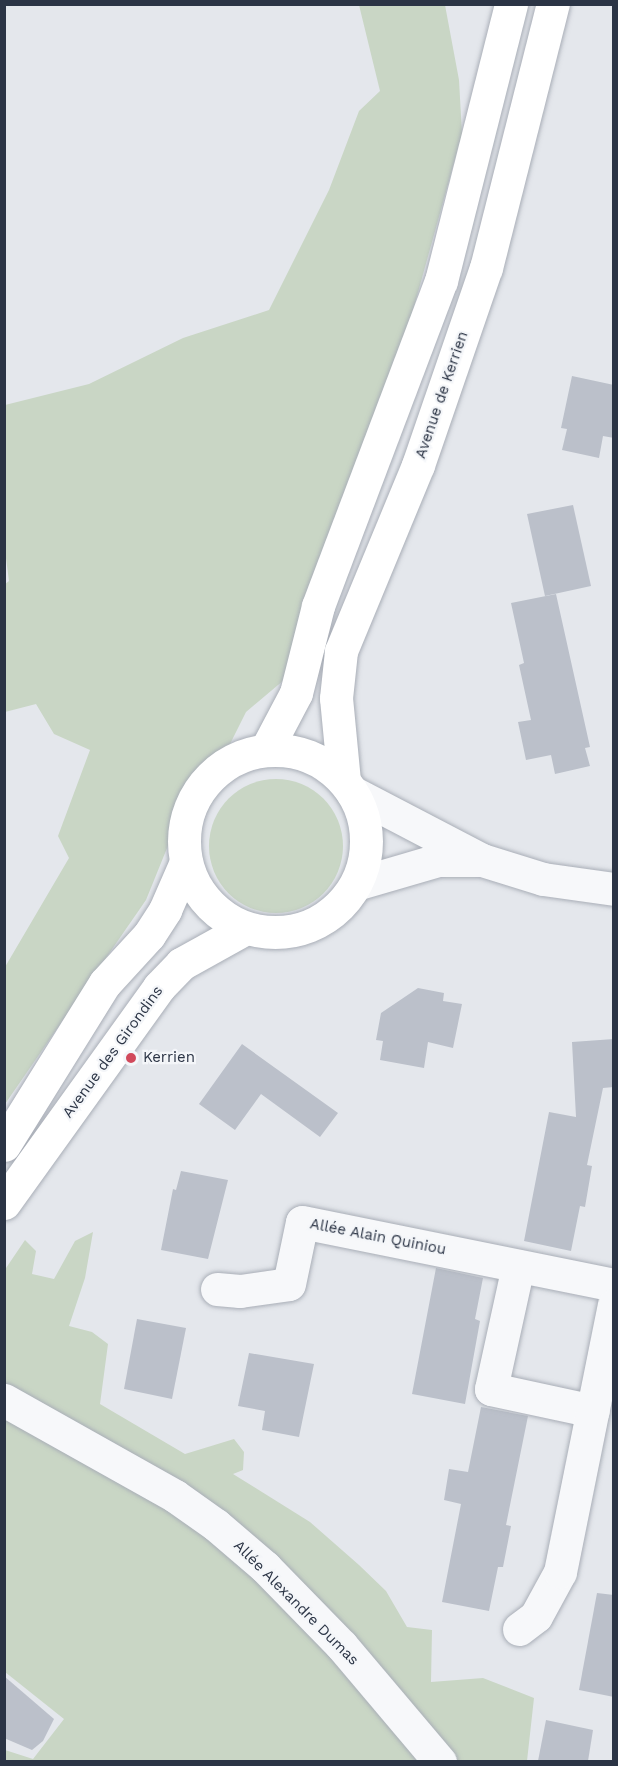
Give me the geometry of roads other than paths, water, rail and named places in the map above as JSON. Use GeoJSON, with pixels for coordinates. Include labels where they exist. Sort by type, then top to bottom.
{"type":"FeatureCollection","features":[{"type":"Feature","properties":{"kind":"main road"},"geometry":{"type":"LineString","coordinates":[[266,750],[293,702],[318,606],[441,281],[511,4]]}},
{"type":"Feature","properties":{"kind":"main road","name":"Avenue de Kerrien"},"geometry":{"type":"LineString","coordinates":[[348,786],[336,698],[341,651],[418,465],[486,268],[551,5]]}},
{"type":"Feature","properties":{"kind":"main road"},"geometry":{"type":"LineString","coordinates":[[266,750],[293,752],[320,762],[348,786],[362,813],[366,837],[364,861],[356,884],[341,905],[321,921],[297,930],[271,933],[246,928],[225,918],[207,903],[194,884],[186,862],[184,831],[192,801],[211,776],[236,758],[266,750]]}},
{"type":"Feature","properties":{"kind":"main road"},"geometry":{"type":"LineString","coordinates":[[4,1145],[105,983],[149,935],[165,910],[186,862]]}},
{"type":"Feature","properties":{"kind":"main road","name":"Avenue des Girondins"},"geometry":{"type":"LineString","coordinates":[[4,1203],[159,987],[181,964],[246,928]]}},
{"type":"Feature","properties":{"kind":"street"},"geometry":{"type":"LineString","coordinates":[[348,786],[482,860],[543,879],[614,889]]}},
{"type":"Feature","properties":{"kind":"street"},"geometry":{"type":"LineString","coordinates":[[356,884],[438,860],[482,860]]}},
{"type":"Feature","properties":{"kind":"street","name":"Allée Alain Quiniou"},"geometry":{"type":"LineString","coordinates":[[217,1288],[240,1291],[289,1284],[302,1222],[614,1285]]}},
{"type":"Feature","properties":{"kind":"street"},"geometry":{"type":"LineString","coordinates":[[518,1266],[491,1389],[593,1411]]}},
{"type":"Feature","properties":{"kind":"street"},"geometry":{"type":"LineString","coordinates":[[519,1629],[536,1616],[560,1572],[614,1305]]}},
{"type":"Feature","properties":{"kind":"street","name":"Allée Alexandre Dumas"},"geometry":{"type":"LineString","coordinates":[[4,1400],[175,1496],[216,1525],[266,1567],[342,1646],[440,1761]]}},
{"type":"Feature","properties":{"kind":"place","name":"Kerrien"},"geometry":{"type":"Point","coordinates":[131,1058]}}]}
